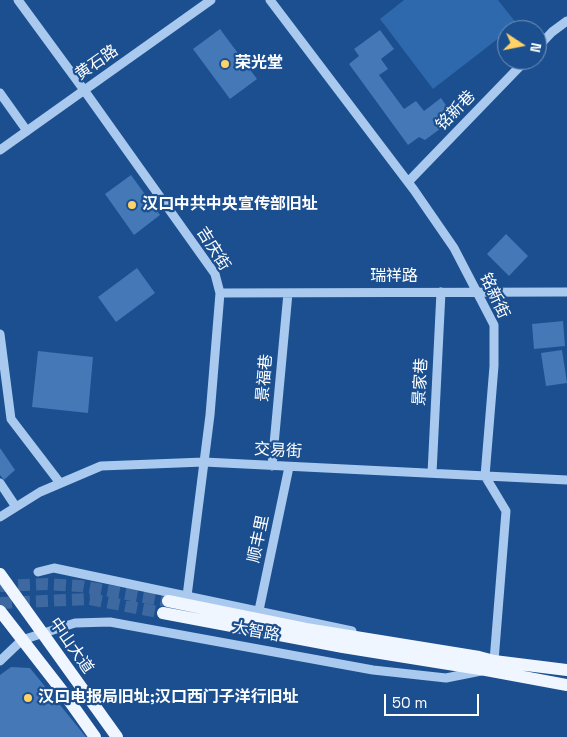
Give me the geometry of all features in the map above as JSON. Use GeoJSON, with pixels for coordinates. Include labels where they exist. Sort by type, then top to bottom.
{"type":"FeatureCollection","features":[{"type":"Feature","properties":{"kind":"main road","name":"中山大道"},"geometry":{"type":"LineString","coordinates":[[0,574],[117,737]]}},
{"type":"Feature","properties":{"kind":"main road","name":"大智路"},"geometry":{"type":"LineString","coordinates":[[567,670],[490,666],[343,647],[165,607],[258,615],[351,636],[479,657],[490,666],[567,685]]}},
{"type":"Feature","properties":{"kind":"main road","name":"中山大道"},"geometry":{"type":"LineString","coordinates":[[0,611],[63,692],[95,737]]}},
{"type":"Feature","properties":{"kind":"street","name":"吉庆街"},"geometry":{"type":"LineString","coordinates":[[18,0],[215,274],[220,294],[210,415],[187,596]]}},
{"type":"Feature","properties":{"kind":"street","name":"黄石路"},"geometry":{"type":"LineString","coordinates":[[0,150],[211,0]]}},
{"type":"Feature","properties":{"kind":"street","name":"铭新街"},"geometry":{"type":"LineString","coordinates":[[270,0],[408,182],[454,248],[494,325],[494,366],[485,476]]}},
{"type":"Feature","properties":{"kind":"street"},"geometry":{"type":"LineString","coordinates":[[547,37],[567,21]]}},
{"type":"Feature","properties":{"kind":"street","name":"铭新巷"},"geometry":{"type":"LineString","coordinates":[[408,182],[516,70]]}},
{"type":"Feature","properties":{"kind":"street"},"geometry":{"type":"LineString","coordinates":[[0,93],[26,131]]}},
{"type":"Feature","properties":{"kind":"street","name":"景家巷"},"geometry":{"type":"LineString","coordinates":[[432,473],[441,292]]}},
{"type":"Feature","properties":{"kind":"street","name":"瑞祥路"},"geometry":{"type":"LineString","coordinates":[[220,294],[567,292]]}},
{"type":"Feature","properties":{"kind":"street","name":"景福巷"},"geometry":{"type":"LineString","coordinates":[[272,466],[288,293]]}},
{"type":"Feature","properties":{"kind":"street"},"geometry":{"type":"LineString","coordinates":[[0,334],[11,419],[60,483]]}},
{"type":"Feature","properties":{"kind":"street","name":"交易街"},"geometry":{"type":"LineString","coordinates":[[0,517],[40,492],[101,466],[204,462],[567,480]]}},
{"type":"Feature","properties":{"kind":"street","name":"顺丰里"},"geometry":{"type":"LineString","coordinates":[[258,615],[290,467]]}},
{"type":"Feature","properties":{"kind":"street"},"geometry":{"type":"LineString","coordinates":[[485,476],[506,511],[490,666]]}},
{"type":"Feature","properties":{"kind":"street"},"geometry":{"type":"LineString","coordinates":[[0,483],[16,507]]}},
{"type":"Feature","properties":{"kind":"street","name":"大智路"},"geometry":{"type":"LineString","coordinates":[[38,572],[54,568],[187,596],[258,615]]}},
{"type":"Feature","properties":{"kind":"street","name":"大智路"},"geometry":{"type":"LineString","coordinates":[[22,640],[75,623],[110,622],[373,670],[446,678],[490,666]]}},
{"type":"Feature","properties":{"kind":"street"},"geometry":{"type":"LineString","coordinates":[[0,662],[22,640]]}},
{"type":"Feature","properties":{"kind":"shaded area"},"geometry":{"type":"Polygon","coordinates":[[[404,0],[498,0],[514,20],[497,20],[497,39],[433,89],[380,19],[404,0]]]}},
{"type":"Feature","properties":{"kind":"building","name":"荣光堂"},"geometry":{"type":"Polygon","coordinates":[[[220,29],[257,79],[230,99],[193,49],[220,29]]]}},
{"type":"Feature","properties":{"kind":"building"},"geometry":{"type":"Polygon","coordinates":[[[380,30],[394,49],[381,59],[388,69],[379,75],[404,109],[416,101],[424,111],[441,98],[455,118],[425,140],[419,137],[408,145],[349,64],[359,56],[354,49],[380,30]]]}},
{"type":"Feature","properties":{"kind":"building","name":"汉口中共中央宣传部旧址"},"geometry":{"type":"Polygon","coordinates":[[[131,175],[160,215],[134,235],[105,194],[131,175]]]}},
{"type":"Feature","properties":{"kind":"building"},"geometry":{"type":"Polygon","coordinates":[[[506,234],[528,256],[509,276],[487,254],[506,234]]]}},
{"type":"Feature","properties":{"kind":"building"},"geometry":{"type":"Polygon","coordinates":[[[137,268],[155,293],[116,322],[98,297],[137,268]]]}},
{"type":"Feature","properties":{"kind":"building"},"geometry":{"type":"Polygon","coordinates":[[[563,321],[565,346],[534,349],[532,324],[563,321]]]}},
{"type":"Feature","properties":{"kind":"building"},"geometry":{"type":"Polygon","coordinates":[[[562,350],[567,383],[546,386],[541,353],[562,350]]]}},
{"type":"Feature","properties":{"kind":"building"},"geometry":{"type":"Polygon","coordinates":[[[38,351],[93,357],[88,413],[32,407],[38,351]]]}},
{"type":"Feature","properties":{"kind":"building"},"geometry":{"type":"Polygon","coordinates":[[[0,448],[15,470],[4,480],[0,475],[0,448]]]}},
{"type":"Feature","properties":{"kind":"building","name":"汉口电报局旧址;汉口西门子洋行旧址"},"geometry":{"type":"Polygon","coordinates":[[[11,667],[30,668],[86,737],[0,737],[0,675],[11,667]]]}},
{"type":"Feature","properties":{"kind":"tunnel"},"geometry":{"type":"LineString","coordinates":[[0,586],[47,584],[80,586],[168,601]]}},
{"type":"Feature","properties":{"kind":"tunnel"},"geometry":{"type":"LineString","coordinates":[[0,603],[90,599],[163,613]]}},
{"type":"Feature","properties":{"kind":"place","name":"荣光堂"},"geometry":{"type":"Point","coordinates":[225,64]}},
{"type":"Feature","properties":{"kind":"place","name":"汉口中共中央宣传部旧址"},"geometry":{"type":"Point","coordinates":[132,205]}},
{"type":"Feature","properties":{"kind":"place","name":"汉口电报局旧址;汉口西门子洋行旧址"},"geometry":{"type":"Point","coordinates":[28,698]}}]}
